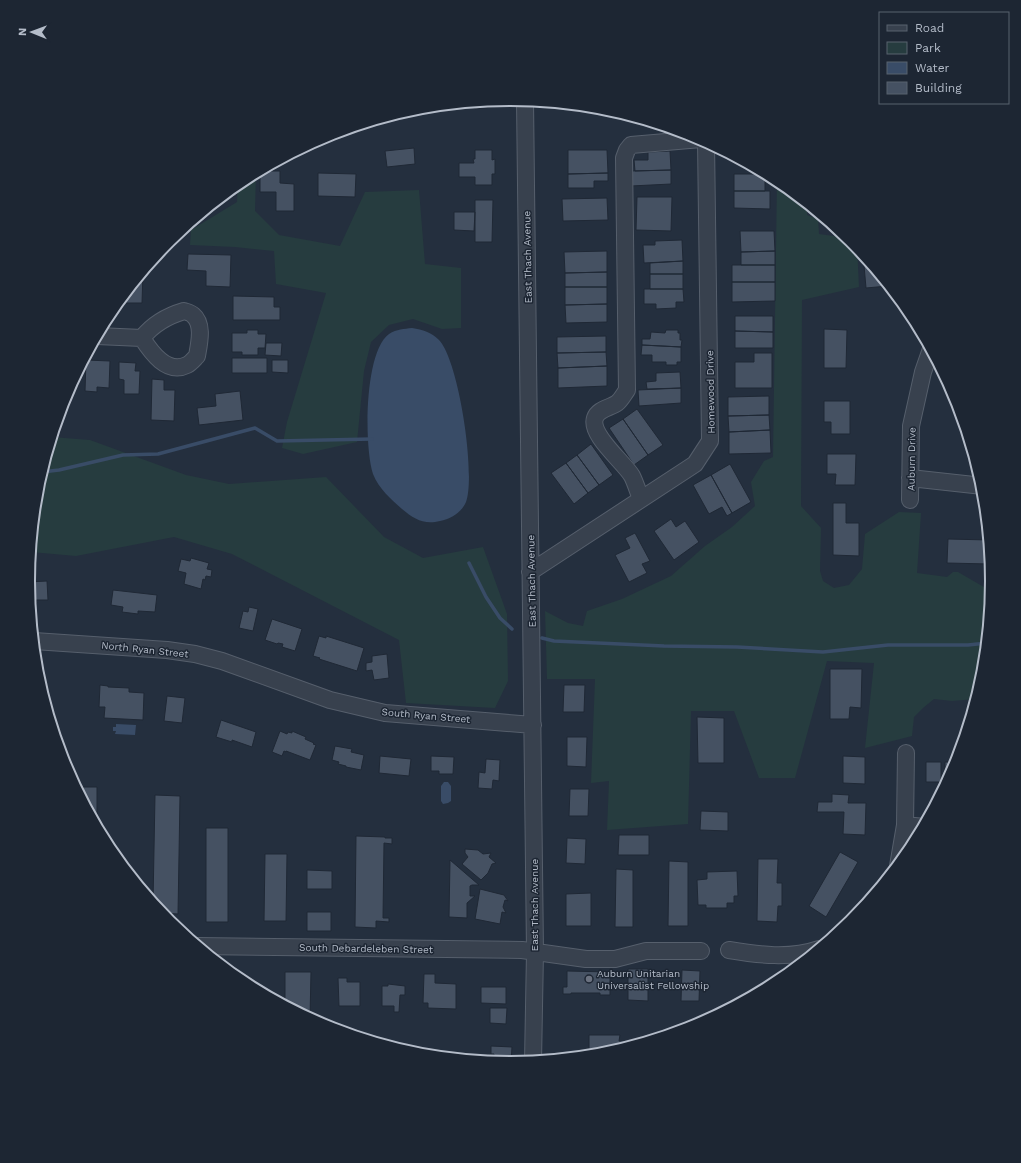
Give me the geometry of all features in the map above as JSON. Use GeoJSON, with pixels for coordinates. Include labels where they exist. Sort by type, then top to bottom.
{"type":"FeatureCollection","features":[{"type":"Feature","properties":{"kind":"street","name":"East Thach Avenue"},"geometry":{"type":"LineString","coordinates":[[525,106],[535,952],[533,1056]]}},
{"type":"Feature","properties":{"kind":"street"},"geometry":{"type":"LineString","coordinates":[[641,499],[632,476],[620,460],[599,438],[595,428],[595,418],[601,411],[617,403],[626,390],[624,158],[631,145],[687,140]]}},
{"type":"Feature","properties":{"kind":"street","name":"Homewood Drive"},"geometry":{"type":"LineString","coordinates":[[530,572],[695,464],[710,441],[706,148]]}},
{"type":"Feature","properties":{"kind":"street"},"geometry":{"type":"LineString","coordinates":[[104,336],[142,338]]}},
{"type":"Feature","properties":{"kind":"street","name":"Auburn Drive"},"geometry":{"type":"LineString","coordinates":[[910,500],[911,426],[923,372],[929,356]]}},
{"type":"Feature","properties":{"kind":"street"},"geometry":{"type":"LineString","coordinates":[[910,478],[976,485]]}},
{"type":"Feature","properties":{"kind":"street","name":"North Ryan Street"},"geometry":{"type":"LineString","coordinates":[[39,641],[167,650],[195,654],[254,672]]}},
{"type":"Feature","properties":{"kind":"street","name":"South Ryan Street"},"geometry":{"type":"LineString","coordinates":[[254,672],[330,700],[385,713],[532,725]]}},
{"type":"Feature","properties":{"kind":"street"},"geometry":{"type":"LineString","coordinates":[[900,854],[905,825],[906,753]]}},
{"type":"Feature","properties":{"kind":"street"},"geometry":{"type":"LineString","coordinates":[[905,825],[918,826]]}},
{"type":"Feature","properties":{"kind":"street","name":"South Debardeleben Street"},"geometry":{"type":"LineString","coordinates":[[206,946],[517,950],[535,952]]}},
{"type":"Feature","properties":{"kind":"street"},"geometry":{"type":"LineString","coordinates":[[729,950],[760,955],[807,953]]}},
{"type":"Feature","properties":{"kind":"street"},"geometry":{"type":"LineString","coordinates":[[535,952],[586,959],[615,959],[646,951],[701,951]]}},
{"type":"Feature","properties":{"kind":"green space"},"geometry":{"type":"Polygon","coordinates":[[[256,180],[255,211],[279,235],[340,246],[365,192],[419,190],[425,264],[461,268],[461,328],[442,329],[413,319],[389,325],[371,342],[364,371],[357,442],[303,454],[282,448],[287,422],[326,293],[276,284],[274,251],[235,247],[190,245],[191,230],[237,202],[238,192],[256,180]]]}},
{"type":"Feature","properties":{"kind":"green space"},"geometry":{"type":"Polygon","coordinates":[[[777,187],[807,210],[807,215],[818,219],[819,234],[838,237],[858,257],[859,287],[802,300],[801,506],[821,528],[820,571],[823,581],[834,588],[849,585],[862,569],[865,534],[899,512],[921,513],[917,573],[947,577],[953,572],[958,572],[986,588],[982,644],[971,699],[952,701],[934,699],[914,717],[912,736],[865,748],[874,663],[827,661],[795,778],[759,778],[734,711],[691,711],[688,824],[607,830],[609,781],[591,783],[595,679],[547,679],[545,611],[568,623],[583,626],[587,611],[622,599],[671,576],[705,546],[732,527],[755,506],[751,482],[764,461],[773,457],[777,187]]]}},
{"type":"Feature","properties":{"kind":"green space"},"geometry":{"type":"Polygon","coordinates":[[[57,437],[90,440],[186,475],[229,484],[326,477],[384,537],[423,558],[483,547],[507,614],[508,681],[495,708],[406,703],[399,640],[232,554],[174,537],[76,556],[36,552],[44,489],[57,437]]]}},
{"type":"Feature","properties":{"kind":"water"},"geometry":{"type":"Polygon","coordinates":[[[412,328],[433,335],[439,340],[446,352],[453,370],[459,393],[467,444],[469,488],[466,502],[455,515],[448,519],[434,522],[424,522],[406,513],[382,489],[373,474],[370,461],[368,443],[368,401],[375,360],[381,344],[389,334],[398,330],[412,328]]]}},
{"type":"Feature","properties":{"kind":"water"},"geometry":{"type":"Polygon","coordinates":[[[116,724],[136,725],[135,735],[115,734],[116,731],[113,731],[113,727],[116,727],[116,724]]]}},
{"type":"Feature","properties":{"kind":"water"},"geometry":{"type":"Polygon","coordinates":[[[444,782],[448,782],[451,786],[451,801],[443,804],[441,801],[441,786],[444,782]]]}},
{"type":"Feature","properties":{"kind":"building"},"geometry":{"type":"Polygon","coordinates":[[[475,107],[493,107],[475,109],[475,107]]]}},
{"type":"Feature","properties":{"kind":"building"},"geometry":{"type":"Polygon","coordinates":[[[414,148],[415,164],[387,167],[385,151],[414,148]]]}},
{"type":"Feature","properties":{"kind":"building"},"geometry":{"type":"Polygon","coordinates":[[[475,150],[492,150],[492,160],[495,159],[495,174],[492,174],[492,185],[475,185],[475,177],[459,177],[459,163],[474,163],[473,159],[475,159],[475,150]]]}},
{"type":"Feature","properties":{"kind":"building"},"geometry":{"type":"Polygon","coordinates":[[[568,150],[607,150],[608,173],[568,174],[568,150]]]}},
{"type":"Feature","properties":{"kind":"building"},"geometry":{"type":"Polygon","coordinates":[[[670,151],[671,170],[635,171],[634,160],[648,160],[648,152],[670,151]]]}},
{"type":"Feature","properties":{"kind":"building"},"geometry":{"type":"Polygon","coordinates":[[[671,170],[671,184],[631,186],[631,171],[671,170]]]}},
{"type":"Feature","properties":{"kind":"building"},"geometry":{"type":"Polygon","coordinates":[[[271,171],[280,171],[280,183],[294,184],[294,211],[276,211],[276,192],[260,192],[260,178],[271,171]]]}},
{"type":"Feature","properties":{"kind":"building"},"geometry":{"type":"Polygon","coordinates":[[[318,173],[356,174],[355,197],[318,196],[318,173]]]}},
{"type":"Feature","properties":{"kind":"building"},"geometry":{"type":"Polygon","coordinates":[[[608,173],[608,181],[594,181],[594,188],[568,188],[568,174],[608,173]]]}},
{"type":"Feature","properties":{"kind":"building"},"geometry":{"type":"Polygon","coordinates":[[[734,174],[755,174],[765,180],[765,191],[734,191],[734,174]]]}},
{"type":"Feature","properties":{"kind":"building"},"geometry":{"type":"Polygon","coordinates":[[[734,191],[770,191],[770,209],[734,208],[734,191]]]}},
{"type":"Feature","properties":{"kind":"building"},"geometry":{"type":"Polygon","coordinates":[[[637,197],[672,197],[671,231],[636,230],[637,197]]]}},
{"type":"Feature","properties":{"kind":"building"},"geometry":{"type":"Polygon","coordinates":[[[607,198],[608,220],[563,221],[562,199],[607,198]]]}},
{"type":"Feature","properties":{"kind":"building"},"geometry":{"type":"Polygon","coordinates":[[[475,200],[493,200],[492,242],[475,242],[475,200]]]}},
{"type":"Feature","properties":{"kind":"building"},"geometry":{"type":"Polygon","coordinates":[[[454,212],[475,212],[474,231],[454,230],[454,212]]]}},
{"type":"Feature","properties":{"kind":"building"},"geometry":{"type":"Polygon","coordinates":[[[740,231],[774,231],[775,251],[741,252],[740,231]]]}},
{"type":"Feature","properties":{"kind":"building"},"geometry":{"type":"Polygon","coordinates":[[[682,240],[683,261],[644,263],[643,245],[655,245],[655,241],[682,240]]]}},
{"type":"Feature","properties":{"kind":"building"},"geometry":{"type":"Polygon","coordinates":[[[607,251],[607,272],[565,273],[564,252],[607,251]]]}},
{"type":"Feature","properties":{"kind":"building"},"geometry":{"type":"Polygon","coordinates":[[[775,251],[775,265],[741,265],[741,252],[775,251]]]}},
{"type":"Feature","properties":{"kind":"building"},"geometry":{"type":"Polygon","coordinates":[[[188,254],[231,255],[230,287],[206,286],[206,271],[187,270],[188,254]]]}},
{"type":"Feature","properties":{"kind":"building"},"geometry":{"type":"Polygon","coordinates":[[[683,261],[683,274],[650,274],[650,263],[683,261]]]}},
{"type":"Feature","properties":{"kind":"building"},"geometry":{"type":"Polygon","coordinates":[[[864,263],[883,286],[866,288],[864,263]]]}},
{"type":"Feature","properties":{"kind":"building"},"geometry":{"type":"Polygon","coordinates":[[[732,265],[775,265],[775,282],[732,282],[732,265]]]}},
{"type":"Feature","properties":{"kind":"building"},"geometry":{"type":"Polygon","coordinates":[[[607,272],[607,287],[565,287],[565,273],[607,272]]]}},
{"type":"Feature","properties":{"kind":"building"},"geometry":{"type":"Polygon","coordinates":[[[650,274],[683,274],[683,289],[650,289],[650,274]]]}},
{"type":"Feature","properties":{"kind":"building"},"geometry":{"type":"Polygon","coordinates":[[[143,280],[142,303],[125,303],[143,280]]]}},
{"type":"Feature","properties":{"kind":"building"},"geometry":{"type":"Polygon","coordinates":[[[732,282],[775,282],[775,301],[732,302],[732,282]]]}},
{"type":"Feature","properties":{"kind":"building"},"geometry":{"type":"Polygon","coordinates":[[[565,287],[607,287],[607,304],[565,305],[565,287]]]}},
{"type":"Feature","properties":{"kind":"building"},"geometry":{"type":"Polygon","coordinates":[[[644,289],[683,289],[684,302],[676,302],[676,308],[656,309],[656,304],[644,304],[644,289]]]}},
{"type":"Feature","properties":{"kind":"building"},"geometry":{"type":"Polygon","coordinates":[[[233,296],[274,297],[274,307],[280,307],[280,320],[233,320],[233,296]]]}},
{"type":"Feature","properties":{"kind":"building"},"geometry":{"type":"Polygon","coordinates":[[[607,304],[607,322],[566,323],[565,305],[607,304]]]}},
{"type":"Feature","properties":{"kind":"building"},"geometry":{"type":"Polygon","coordinates":[[[735,316],[773,316],[773,332],[735,331],[735,316]]]}},
{"type":"Feature","properties":{"kind":"building"},"geometry":{"type":"Polygon","coordinates":[[[824,329],[847,330],[846,368],[824,368],[824,329]]]}},
{"type":"Feature","properties":{"kind":"building"},"geometry":{"type":"Polygon","coordinates":[[[247,330],[258,330],[258,334],[266,334],[265,348],[258,348],[258,355],[242,355],[242,352],[232,352],[232,333],[247,333],[247,330]]]}},
{"type":"Feature","properties":{"kind":"building"},"geometry":{"type":"Polygon","coordinates":[[[666,330],[678,330],[678,333],[680,333],[680,340],[682,340],[681,347],[642,345],[642,339],[650,339],[651,332],[665,333],[666,330]]]}},
{"type":"Feature","properties":{"kind":"building"},"geometry":{"type":"Polygon","coordinates":[[[735,331],[773,332],[773,348],[735,348],[735,331]]]}},
{"type":"Feature","properties":{"kind":"building"},"geometry":{"type":"Polygon","coordinates":[[[606,336],[606,352],[557,353],[557,337],[606,336]]]}},
{"type":"Feature","properties":{"kind":"building"},"geometry":{"type":"Polygon","coordinates":[[[266,343],[282,343],[281,356],[265,355],[266,343]]]}},
{"type":"Feature","properties":{"kind":"building"},"geometry":{"type":"Polygon","coordinates":[[[642,345],[681,347],[681,362],[677,362],[677,365],[666,365],[666,362],[652,362],[652,355],[641,355],[642,345]]]}},
{"type":"Feature","properties":{"kind":"building"},"geometry":{"type":"Polygon","coordinates":[[[606,352],[607,366],[558,368],[557,353],[606,352]]]}},
{"type":"Feature","properties":{"kind":"building"},"geometry":{"type":"Polygon","coordinates":[[[754,353],[772,353],[772,388],[735,388],[735,362],[754,362],[754,353]]]}},
{"type":"Feature","properties":{"kind":"building"},"geometry":{"type":"Polygon","coordinates":[[[232,358],[267,358],[267,373],[232,373],[232,358]]]}},
{"type":"Feature","properties":{"kind":"building"},"geometry":{"type":"Polygon","coordinates":[[[90,360],[110,361],[109,388],[97,387],[97,392],[85,391],[86,368],[90,360]]]}},
{"type":"Feature","properties":{"kind":"building"},"geometry":{"type":"Polygon","coordinates":[[[272,360],[288,360],[288,373],[272,372],[272,360]]]}},
{"type":"Feature","properties":{"kind":"building"},"geometry":{"type":"Polygon","coordinates":[[[119,362],[136,363],[135,371],[140,371],[139,394],[124,394],[124,380],[119,379],[119,362]]]}},
{"type":"Feature","properties":{"kind":"building"},"geometry":{"type":"Polygon","coordinates":[[[607,366],[607,386],[558,388],[558,368],[607,366]]]}},
{"type":"Feature","properties":{"kind":"building"},"geometry":{"type":"Polygon","coordinates":[[[680,372],[681,388],[647,389],[646,382],[656,381],[656,373],[680,372]]]}},
{"type":"Feature","properties":{"kind":"building"},"geometry":{"type":"Polygon","coordinates":[[[152,379],[164,380],[164,390],[175,390],[174,421],[151,420],[152,379]]]}},
{"type":"Feature","properties":{"kind":"building"},"geometry":{"type":"Polygon","coordinates":[[[681,388],[681,403],[639,406],[638,390],[681,388]]]}},
{"type":"Feature","properties":{"kind":"building"},"geometry":{"type":"Polygon","coordinates":[[[240,391],[243,420],[199,425],[197,408],[216,406],[215,394],[240,391]]]}},
{"type":"Feature","properties":{"kind":"building"},"geometry":{"type":"Polygon","coordinates":[[[769,396],[769,415],[728,416],[728,397],[769,396]]]}},
{"type":"Feature","properties":{"kind":"building"},"geometry":{"type":"Polygon","coordinates":[[[824,401],[850,401],[850,434],[831,434],[831,422],[824,422],[824,401]]]}},
{"type":"Feature","properties":{"kind":"building"},"geometry":{"type":"Polygon","coordinates":[[[637,409],[663,445],[648,455],[623,419],[637,409]]]}},
{"type":"Feature","properties":{"kind":"building"},"geometry":{"type":"Polygon","coordinates":[[[769,415],[770,430],[729,432],[728,416],[769,415]]]}},
{"type":"Feature","properties":{"kind":"building"},"geometry":{"type":"Polygon","coordinates":[[[623,419],[648,455],[634,465],[609,428],[623,419]]]}},
{"type":"Feature","properties":{"kind":"building"},"geometry":{"type":"Polygon","coordinates":[[[770,430],[771,453],[729,454],[729,432],[770,430]]]}},
{"type":"Feature","properties":{"kind":"building"},"geometry":{"type":"Polygon","coordinates":[[[591,444],[613,475],[599,485],[577,455],[591,444]]]}},
{"type":"Feature","properties":{"kind":"building"},"geometry":{"type":"Polygon","coordinates":[[[827,454],[856,454],[855,485],[835,485],[836,474],[827,474],[827,454]]]}},
{"type":"Feature","properties":{"kind":"building"},"geometry":{"type":"Polygon","coordinates":[[[577,455],[599,485],[588,493],[566,463],[577,455]]]}},
{"type":"Feature","properties":{"kind":"building"},"geometry":{"type":"Polygon","coordinates":[[[566,463],[588,493],[574,504],[551,473],[566,463]]]}},
{"type":"Feature","properties":{"kind":"building"},"geometry":{"type":"Polygon","coordinates":[[[730,464],[751,502],[732,513],[711,475],[730,464]]]}},
{"type":"Feature","properties":{"kind":"building"},"geometry":{"type":"Polygon","coordinates":[[[711,475],[732,513],[727,516],[722,507],[709,514],[693,485],[711,475]]]}},
{"type":"Feature","properties":{"kind":"building"},"geometry":{"type":"Polygon","coordinates":[[[833,503],[846,503],[846,523],[859,523],[859,556],[833,555],[833,503]]]}},
{"type":"Feature","properties":{"kind":"building"},"geometry":{"type":"Polygon","coordinates":[[[671,519],[676,527],[685,521],[699,542],[674,560],[654,531],[671,519]]]}},
{"type":"Feature","properties":{"kind":"building"},"geometry":{"type":"Polygon","coordinates":[[[635,533],[650,561],[642,564],[647,573],[629,582],[615,555],[630,548],[625,538],[635,533]]]}},
{"type":"Feature","properties":{"kind":"building"},"geometry":{"type":"Polygon","coordinates":[[[948,539],[984,540],[985,564],[947,563],[948,539]]]}},
{"type":"Feature","properties":{"kind":"building"},"geometry":{"type":"Polygon","coordinates":[[[191,558],[209,563],[207,569],[212,570],[211,577],[206,576],[205,580],[203,579],[201,589],[184,584],[186,573],[178,571],[181,559],[190,561],[191,558]]]}},
{"type":"Feature","properties":{"kind":"building"},"geometry":{"type":"Polygon","coordinates":[[[47,581],[48,600],[36,600],[37,603],[36,603],[35,582],[47,581]]]}},
{"type":"Feature","properties":{"kind":"building"},"geometry":{"type":"Polygon","coordinates":[[[113,590],[157,595],[155,612],[138,611],[138,614],[122,612],[123,607],[111,605],[113,590]]]}},
{"type":"Feature","properties":{"kind":"building"},"geometry":{"type":"Polygon","coordinates":[[[249,607],[258,609],[253,631],[239,628],[243,611],[248,612],[249,607]]]}},
{"type":"Feature","properties":{"kind":"building"},"geometry":{"type":"Polygon","coordinates":[[[272,619],[302,629],[295,651],[282,647],[283,644],[277,644],[265,640],[272,619]]]}},
{"type":"Feature","properties":{"kind":"building"},"geometry":{"type":"Polygon","coordinates":[[[319,636],[326,638],[326,636],[364,648],[357,671],[313,656],[319,636]]]}},
{"type":"Feature","properties":{"kind":"building"},"geometry":{"type":"Polygon","coordinates":[[[387,654],[389,678],[374,680],[372,670],[366,671],[366,663],[372,662],[372,656],[387,654]]]}},
{"type":"Feature","properties":{"kind":"building"},"geometry":{"type":"Polygon","coordinates":[[[830,669],[862,669],[861,708],[850,707],[849,719],[830,719],[830,669]]]}},
{"type":"Feature","properties":{"kind":"building"},"geometry":{"type":"Polygon","coordinates":[[[100,685],[129,688],[129,692],[144,693],[143,720],[104,718],[105,707],[99,707],[100,685]]]}},
{"type":"Feature","properties":{"kind":"building"},"geometry":{"type":"Polygon","coordinates":[[[564,685],[585,685],[584,712],[563,712],[564,685]]]}},
{"type":"Feature","properties":{"kind":"building"},"geometry":{"type":"Polygon","coordinates":[[[167,696],[185,698],[182,723],[164,721],[167,696]]]}},
{"type":"Feature","properties":{"kind":"building"},"geometry":{"type":"Polygon","coordinates":[[[697,717],[724,718],[724,763],[698,763],[697,717]]]}},
{"type":"Feature","properties":{"kind":"building"},"geometry":{"type":"Polygon","coordinates":[[[221,720],[256,732],[252,747],[232,740],[232,742],[216,737],[221,720]]]}},
{"type":"Feature","properties":{"kind":"building"},"geometry":{"type":"Polygon","coordinates":[[[280,731],[287,734],[288,732],[292,733],[292,731],[306,737],[305,739],[314,743],[313,744],[316,745],[310,760],[286,751],[284,751],[282,756],[272,752],[280,731]]]}},
{"type":"Feature","properties":{"kind":"building"},"geometry":{"type":"Polygon","coordinates":[[[567,737],[587,737],[586,767],[567,766],[567,737]]]}},
{"type":"Feature","properties":{"kind":"building"},"geometry":{"type":"Polygon","coordinates":[[[335,746],[352,749],[351,752],[364,755],[361,770],[346,767],[338,764],[339,762],[332,760],[335,746]]]}},
{"type":"Feature","properties":{"kind":"building"},"geometry":{"type":"Polygon","coordinates":[[[380,756],[411,759],[409,776],[379,773],[380,756]]]}},
{"type":"Feature","properties":{"kind":"building"},"geometry":{"type":"Polygon","coordinates":[[[431,756],[454,757],[453,774],[439,774],[439,771],[431,771],[431,756]]]}},
{"type":"Feature","properties":{"kind":"building"},"geometry":{"type":"Polygon","coordinates":[[[843,756],[865,757],[865,784],[843,783],[843,756]]]}},
{"type":"Feature","properties":{"kind":"building"},"geometry":{"type":"Polygon","coordinates":[[[486,759],[500,760],[499,781],[493,780],[492,789],[478,788],[479,772],[485,773],[486,759]]]}},
{"type":"Feature","properties":{"kind":"building"},"geometry":{"type":"Polygon","coordinates":[[[926,762],[941,762],[941,782],[926,782],[926,762]]]}},
{"type":"Feature","properties":{"kind":"building"},"geometry":{"type":"Polygon","coordinates":[[[945,762],[950,762],[945,774],[945,762]]]}},
{"type":"Feature","properties":{"kind":"building"},"geometry":{"type":"Polygon","coordinates":[[[83,787],[97,787],[97,814],[96,814],[83,790],[83,787]]]}},
{"type":"Feature","properties":{"kind":"building"},"geometry":{"type":"Polygon","coordinates":[[[570,789],[589,789],[588,816],[569,816],[570,789]]]}},
{"type":"Feature","properties":{"kind":"building"},"geometry":{"type":"Polygon","coordinates":[[[832,794],[849,795],[848,803],[866,803],[865,835],[843,834],[844,812],[817,812],[818,802],[832,802],[832,794]]]}},
{"type":"Feature","properties":{"kind":"building"},"geometry":{"type":"Polygon","coordinates":[[[155,795],[180,796],[178,914],[170,913],[153,895],[155,795]]]}},
{"type":"Feature","properties":{"kind":"building"},"geometry":{"type":"Polygon","coordinates":[[[701,811],[728,812],[728,831],[700,830],[701,811]]]}},
{"type":"Feature","properties":{"kind":"building"},"geometry":{"type":"Polygon","coordinates":[[[206,828],[228,828],[228,922],[206,922],[206,828]]]}},
{"type":"Feature","properties":{"kind":"building"},"geometry":{"type":"Polygon","coordinates":[[[619,835],[649,835],[649,855],[618,855],[619,835]]]}},
{"type":"Feature","properties":{"kind":"building"},"geometry":{"type":"Polygon","coordinates":[[[356,836],[392,838],[392,844],[384,843],[383,918],[389,918],[389,922],[376,921],[376,928],[355,927],[356,836]]]}},
{"type":"Feature","properties":{"kind":"building"},"geometry":{"type":"Polygon","coordinates":[[[567,838],[586,839],[585,864],[566,863],[567,838]]]}},
{"type":"Feature","properties":{"kind":"building"},"geometry":{"type":"Polygon","coordinates":[[[465,849],[478,850],[483,854],[491,853],[489,857],[496,863],[492,864],[488,873],[481,880],[462,864],[468,857],[465,853],[465,849]]]}},
{"type":"Feature","properties":{"kind":"building"},"geometry":{"type":"Polygon","coordinates":[[[840,852],[858,862],[826,917],[809,906],[840,852]]]}},
{"type":"Feature","properties":{"kind":"building"},"geometry":{"type":"Polygon","coordinates":[[[265,854],[287,854],[286,921],[264,921],[265,854]]]}},
{"type":"Feature","properties":{"kind":"building"},"geometry":{"type":"Polygon","coordinates":[[[758,859],[778,859],[777,883],[782,883],[782,906],[778,906],[777,922],[757,921],[758,859]]]}},
{"type":"Feature","properties":{"kind":"building"},"geometry":{"type":"Polygon","coordinates":[[[450,860],[479,885],[470,886],[470,896],[475,896],[467,903],[467,918],[449,917],[450,860]]]}},
{"type":"Feature","properties":{"kind":"building"},"geometry":{"type":"Polygon","coordinates":[[[669,861],[688,862],[688,926],[668,926],[669,861]]]}},
{"type":"Feature","properties":{"kind":"building"},"geometry":{"type":"Polygon","coordinates":[[[616,869],[633,870],[633,927],[615,927],[616,869]]]}},
{"type":"Feature","properties":{"kind":"building"},"geometry":{"type":"Polygon","coordinates":[[[307,870],[332,871],[332,889],[307,889],[307,870]]]}},
{"type":"Feature","properties":{"kind":"building"},"geometry":{"type":"Polygon","coordinates":[[[737,871],[738,896],[734,896],[734,903],[727,903],[727,908],[706,908],[706,905],[698,905],[697,880],[707,879],[707,872],[737,871]]]}},
{"type":"Feature","properties":{"kind":"building"},"geometry":{"type":"Polygon","coordinates":[[[480,889],[504,895],[508,901],[505,900],[503,907],[506,913],[502,912],[500,924],[475,919],[480,889]]]}},
{"type":"Feature","properties":{"kind":"building"},"geometry":{"type":"Polygon","coordinates":[[[591,893],[591,926],[566,926],[566,894],[591,893]]]}},
{"type":"Feature","properties":{"kind":"building"},"geometry":{"type":"Polygon","coordinates":[[[307,912],[331,912],[331,931],[307,931],[307,912]]]}},
{"type":"Feature","properties":{"kind":"building"},"geometry":{"type":"Polygon","coordinates":[[[628,969],[648,969],[648,1001],[628,1000],[628,969]]]}},
{"type":"Feature","properties":{"kind":"building"},"geometry":{"type":"Polygon","coordinates":[[[682,970],[700,971],[699,1001],[681,1001],[682,970]]]}},
{"type":"Feature","properties":{"kind":"building","name":"Auburn Unitarian Universalist Fellowship"},"geometry":{"type":"Polygon","coordinates":[[[567,971],[610,972],[610,995],[600,995],[600,993],[563,994],[563,987],[567,987],[567,971]]]}},
{"type":"Feature","properties":{"kind":"building"},"geometry":{"type":"Polygon","coordinates":[[[285,972],[311,972],[310,1013],[285,1000],[285,972]]]}},
{"type":"Feature","properties":{"kind":"building"},"geometry":{"type":"Polygon","coordinates":[[[424,974],[435,974],[435,983],[456,984],[456,1009],[428,1008],[428,1003],[423,1003],[424,974]]]}},
{"type":"Feature","properties":{"kind":"building"},"geometry":{"type":"Polygon","coordinates":[[[338,978],[347,978],[347,982],[360,982],[360,1006],[339,1006],[338,978]]]}},
{"type":"Feature","properties":{"kind":"building"},"geometry":{"type":"Polygon","coordinates":[[[388,984],[405,986],[405,995],[400,995],[399,1012],[394,1012],[394,1006],[382,1006],[382,986],[388,986],[388,984]]]}},
{"type":"Feature","properties":{"kind":"building"},"geometry":{"type":"Polygon","coordinates":[[[481,987],[506,987],[506,1004],[481,1003],[481,987]]]}},
{"type":"Feature","properties":{"kind":"building"},"geometry":{"type":"Polygon","coordinates":[[[490,1008],[507,1008],[506,1024],[490,1023],[490,1008]]]}},
{"type":"Feature","properties":{"kind":"building"},"geometry":{"type":"Polygon","coordinates":[[[589,1035],[620,1035],[619,1041],[632,1041],[603,1048],[589,1050],[589,1035]]]}},
{"type":"Feature","properties":{"kind":"building"},"geometry":{"type":"Polygon","coordinates":[[[491,1046],[512,1047],[511,1057],[494,1056],[494,1054],[491,1054],[491,1046]]]}},
{"type":"Feature","properties":{"kind":"waterway"},"geometry":{"type":"LineString","coordinates":[[48,471],[123,455],[158,454],[255,428],[277,441],[372,439]]}},
{"type":"Feature","properties":{"kind":"waterway"},"geometry":{"type":"LineString","coordinates":[[469,563],[486,597],[500,618],[512,629]]}},
{"type":"Feature","properties":{"kind":"waterway"},"geometry":{"type":"LineString","coordinates":[[542,638],[554,641],[664,646],[737,647],[823,652],[888,645],[968,645],[982,644]]}},
{"type":"Feature","properties":{"kind":"place","name":"Auburn Unitarian Universalist Fellowship"},"geometry":{"type":"Point","coordinates":[589,979]}}]}
